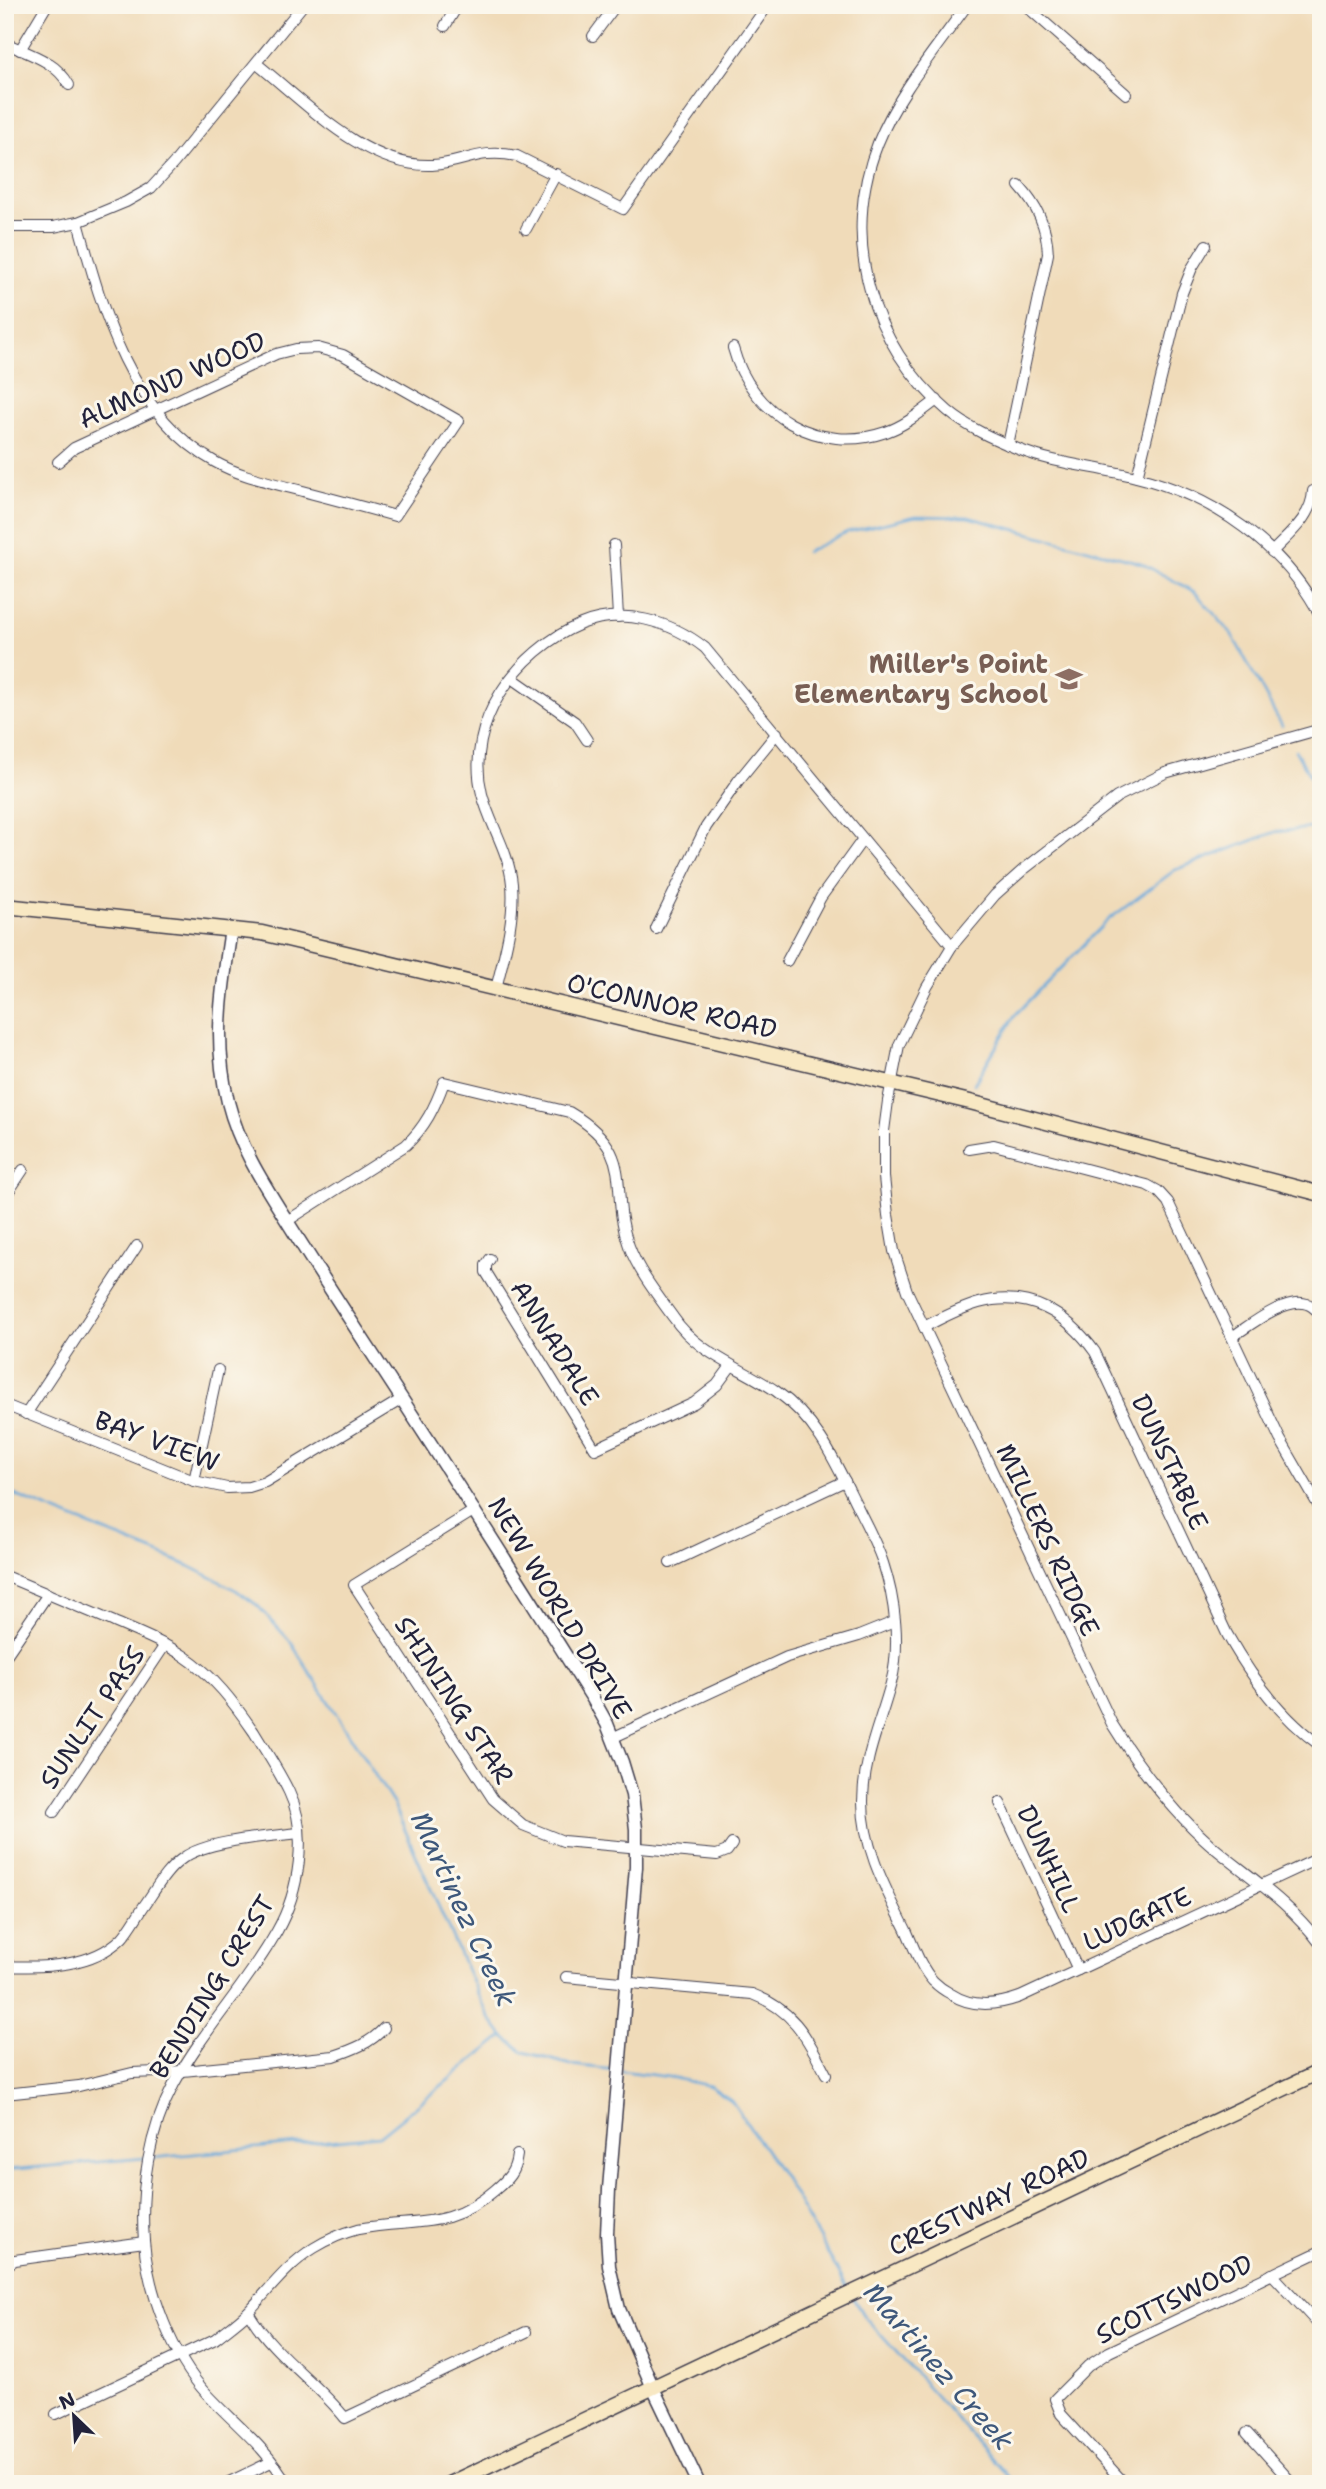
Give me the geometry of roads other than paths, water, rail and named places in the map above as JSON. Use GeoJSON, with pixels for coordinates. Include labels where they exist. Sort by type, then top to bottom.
{"type":"FeatureCollection","features":[{"type":"Feature","properties":{"kind":"main road","name":"O'CONNOR ROAD"},"geometry":{"type":"LineString","coordinates":[[5,906],[262,933],[983,1105],[1321,1195]]}},
{"type":"Feature","properties":{"kind":"main road","name":"CRESTWAY ROAD"},"geometry":{"type":"LineString","coordinates":[[449,2484],[1321,2071]]}},
{"type":"Feature","properties":{"kind":"street"},"geometry":{"type":"LineString","coordinates":[[20,50],[47,5]]}},
{"type":"Feature","properties":{"kind":"street"},"geometry":{"type":"LineString","coordinates":[[5,227],[52,227],[78,222],[126,202],[151,188],[257,64],[303,5]]}},
{"type":"Feature","properties":{"kind":"street"},"geometry":{"type":"LineString","coordinates":[[445,26],[458,5]]}},
{"type":"Feature","properties":{"kind":"street"},"geometry":{"type":"LineString","coordinates":[[593,36],[616,5]]}},
{"type":"Feature","properties":{"kind":"street"},"geometry":{"type":"LineString","coordinates":[[257,64],[345,134],[389,159],[411,164],[434,164],[482,153],[517,156],[624,209],[768,5]]}},
{"type":"Feature","properties":{"kind":"street"},"geometry":{"type":"LineString","coordinates":[[967,5],[890,118],[871,162],[862,207],[863,261],[875,310],[898,356],[912,376],[948,411],[969,426],[1008,445],[1040,456],[1137,477],[1177,489],[1210,505],[1248,531],[1272,552],[1296,579],[1321,617]]}},
{"type":"Feature","properties":{"kind":"street"},"geometry":{"type":"LineString","coordinates":[[1025,5],[1126,94]]}},
{"type":"Feature","properties":{"kind":"street"},"geometry":{"type":"LineString","coordinates":[[5,43],[55,66],[69,85]]}},
{"type":"Feature","properties":{"kind":"street"},"geometry":{"type":"LineString","coordinates":[[526,229],[556,174]]}},
{"type":"Feature","properties":{"kind":"street"},"geometry":{"type":"LineString","coordinates":[[1008,445],[1048,254],[1040,215],[1019,186]]}},
{"type":"Feature","properties":{"kind":"street"},"geometry":{"type":"LineString","coordinates":[[78,222],[103,308],[138,383],[154,410]]}},
{"type":"Feature","properties":{"kind":"street"},"geometry":{"type":"LineString","coordinates":[[1137,477],[1182,293],[1192,268],[1206,245]]}},
{"type":"Feature","properties":{"kind":"street","name":"ALMOND WOOD"},"geometry":{"type":"LineString","coordinates":[[58,462],[74,447],[154,410],[276,354],[296,349],[318,348],[343,355],[459,421],[394,516],[247,476],[216,463],[173,433],[154,410]]}},
{"type":"Feature","properties":{"kind":"street"},"geometry":{"type":"LineString","coordinates":[[733,348],[738,367],[747,384],[772,411],[793,425],[815,434],[852,439],[876,435],[910,421],[937,400]]}},
{"type":"Feature","properties":{"kind":"street"},"geometry":{"type":"LineString","coordinates":[[1272,552],[1303,519],[1312,505],[1313,491]]}},
{"type":"Feature","properties":{"kind":"street"},"geometry":{"type":"LineString","coordinates":[[614,545],[618,617]]}},
{"type":"Feature","properties":{"kind":"street"},"geometry":{"type":"LineString","coordinates":[[496,989],[512,918],[512,882],[504,849],[483,796],[478,768],[481,737],[490,712],[512,678],[531,656],[563,632],[589,621],[618,617],[660,623],[695,639],[716,658],[952,946]]}},
{"type":"Feature","properties":{"kind":"street"},"geometry":{"type":"LineString","coordinates":[[512,678],[575,722],[587,740]]}},
{"type":"Feature","properties":{"kind":"street","name":"MILLERS RIDGE"},"geometry":{"type":"LineString","coordinates":[[1320,1944],[1308,1928],[1263,1884],[1183,1819],[1147,1777],[1112,1724],[907,1291],[894,1251],[888,1215],[884,1177],[884,1131],[890,1083],[899,1045],[914,1012],[952,946],[995,895],[1088,818],[1128,791],[1166,773],[1321,729]]}},
{"type":"Feature","properties":{"kind":"street"},"geometry":{"type":"LineString","coordinates":[[656,929],[706,827],[738,781],[777,733]]}},
{"type":"Feature","properties":{"kind":"street"},"geometry":{"type":"LineString","coordinates":[[787,961],[821,897],[863,839]]}},
{"type":"Feature","properties":{"kind":"street","name":"NEW WORLD DRIVE"},"geometry":{"type":"LineString","coordinates":[[231,929],[220,995],[219,1027],[224,1084],[245,1150],[287,1221],[475,1510],[593,1699],[612,1738],[632,1795],[636,1848],[607,2223],[609,2266],[619,2309],[699,2484]]}},
{"type":"Feature","properties":{"kind":"street"},"geometry":{"type":"LineString","coordinates":[[287,1221],[405,1145],[429,1118],[444,1082],[569,1112],[598,1133],[609,1149],[617,1166],[624,1225],[633,1255],[674,1320],[713,1355],[761,1381],[795,1407],[823,1439],[883,1562],[894,1622],[859,1636],[787,1657],[612,1738]]}},
{"type":"Feature","properties":{"kind":"street"},"geometry":{"type":"LineString","coordinates":[[969,1149],[994,1145],[1147,1185],[1158,1191],[1168,1202],[1280,1440],[1321,1510]]}},
{"type":"Feature","properties":{"kind":"street"},"geometry":{"type":"LineString","coordinates":[[5,1197],[23,1170]]}},
{"type":"Feature","properties":{"kind":"street"},"geometry":{"type":"LineString","coordinates":[[1184,1236],[1195,1231]]}},
{"type":"Feature","properties":{"kind":"street"},"geometry":{"type":"LineString","coordinates":[[26,1414],[138,1246]]}},
{"type":"Feature","properties":{"kind":"street","name":"ANNADALE"},"geometry":{"type":"LineString","coordinates":[[490,1259],[485,1272],[595,1449],[694,1403],[710,1392],[731,1366]]}},
{"type":"Feature","properties":{"kind":"street","name":"DUNSTABLE"},"geometry":{"type":"LineString","coordinates":[[924,1327],[970,1306],[1013,1300],[1044,1307],[1064,1318],[1082,1334],[1095,1352],[1242,1661],[1286,1717],[1321,1746]]}},
{"type":"Feature","properties":{"kind":"street"},"geometry":{"type":"LineString","coordinates":[[1232,1337],[1277,1308],[1308,1304],[1321,1314]]}},
{"type":"Feature","properties":{"kind":"street"},"geometry":{"type":"LineString","coordinates":[[194,1481],[218,1370]]}},
{"type":"Feature","properties":{"kind":"street","name":"BAY VIEW"},"geometry":{"type":"LineString","coordinates":[[5,1405],[194,1481],[227,1488],[249,1487],[265,1482],[402,1399]]}},
{"type":"Feature","properties":{"kind":"street"},"geometry":{"type":"LineString","coordinates":[[670,1563],[845,1481]]}},
{"type":"Feature","properties":{"kind":"street","name":"SHINING STAR"},"geometry":{"type":"LineString","coordinates":[[475,1510],[355,1585],[485,1789],[502,1809],[523,1825],[549,1837],[577,1843],[717,1855],[727,1851],[732,1844]]}},
{"type":"Feature","properties":{"kind":"street","name":"BENDING CREST"},"geometry":{"type":"LineString","coordinates":[[5,1576],[165,1645],[205,1672],[243,1717],[272,1760],[295,1807],[300,1853],[292,1899],[277,1931],[174,2084],[153,2143],[145,2174],[143,2203],[144,2242],[155,2297],[165,2325],[204,2391],[271,2462],[287,2484]]}},
{"type":"Feature","properties":{"kind":"street"},"geometry":{"type":"LineString","coordinates":[[5,1657],[48,1594]]}},
{"type":"Feature","properties":{"kind":"street","name":"LUDGATE"},"geometry":{"type":"LineString","coordinates":[[894,1622],[895,1658],[891,1682],[866,1767],[863,1806],[867,1835],[882,1880],[927,1972],[941,1987],[968,2002],[1007,2002],[1321,1857]]}},
{"type":"Feature","properties":{"kind":"street","name":"SUNLIT PASS"},"geometry":{"type":"LineString","coordinates":[[54,1812],[165,1645]]}},
{"type":"Feature","properties":{"kind":"street","name":"DUNHILL"},"geometry":{"type":"LineString","coordinates":[[1000,1803],[1078,1970]]}},
{"type":"Feature","properties":{"kind":"street"},"geometry":{"type":"LineString","coordinates":[[5,1966],[64,1963],[100,1954],[124,1936],[164,1877],[183,1858],[205,1847],[298,1833]]}},
{"type":"Feature","properties":{"kind":"street"},"geometry":{"type":"LineString","coordinates":[[566,1977],[752,1994],[783,2010],[800,2028],[826,2074]]}},
{"type":"Feature","properties":{"kind":"street"},"geometry":{"type":"LineString","coordinates":[[5,2094],[79,2086],[132,2073],[183,2071],[334,2056],[358,2048],[384,2028]]}},
{"type":"Feature","properties":{"kind":"street"},"geometry":{"type":"LineString","coordinates":[[56,2414],[215,2339],[248,2312],[290,2266],[314,2248],[357,2230],[430,2222],[448,2218],[475,2206],[510,2178],[516,2167],[517,2155]]}},
{"type":"Feature","properties":{"kind":"street"},"geometry":{"type":"LineString","coordinates":[[5,2266],[15,2260],[144,2242]]}},
{"type":"Feature","properties":{"kind":"street","name":"SCOTTSWOOD"},"geometry":{"type":"LineString","coordinates":[[1125,2484],[1061,2414],[1055,2399],[1088,2366],[1110,2352],[1321,2251]]}},
{"type":"Feature","properties":{"kind":"street"},"geometry":{"type":"LineString","coordinates":[[1272,2274],[1321,2327]]}},
{"type":"Feature","properties":{"kind":"street"},"geometry":{"type":"LineString","coordinates":[[248,2312],[277,2351],[345,2418],[526,2332]]}},
{"type":"Feature","properties":{"kind":"street"},"geometry":{"type":"LineString","coordinates":[[1247,2433],[1293,2484]]}},
{"type":"Feature","properties":{"kind":"street"},"geometry":{"type":"LineString","coordinates":[[225,2484],[271,2462]]}},
{"type":"Feature","properties":{"kind":"waterway"},"geometry":{"type":"LineString","coordinates":[[806,552],[847,532],[916,516],[968,517],[1141,563],[1195,592],[1231,633],[1282,726]]}},
{"type":"Feature","properties":{"kind":"waterway"},"geometry":{"type":"LineString","coordinates":[[1295,750],[1321,795]]}},
{"type":"Feature","properties":{"kind":"waterway"},"geometry":{"type":"LineString","coordinates":[[974,1084],[1015,1015],[1108,920],[1175,870],[1275,832],[1321,827]]}},
{"type":"Feature","properties":{"kind":"waterway","name":"Martinez Creek"},"geometry":{"type":"LineString","coordinates":[[5,1491],[189,1566],[236,1590],[257,1605],[290,1641],[394,1805],[472,1982],[489,2017],[503,2036],[524,2052],[571,2065],[616,2070]]}},
{"type":"Feature","properties":{"kind":"waterway"},"geometry":{"type":"LineString","coordinates":[[152,2158],[379,2136],[503,2036]]}},
{"type":"Feature","properties":{"kind":"waterway","name":"Martinez Creek"},"geometry":{"type":"LineString","coordinates":[[622,2071],[710,2086],[731,2100],[787,2182],[848,2289]]}},
{"type":"Feature","properties":{"kind":"waterway"},"geometry":{"type":"LineString","coordinates":[[5,2170],[145,2158]]}},
{"type":"Feature","properties":{"kind":"waterway","name":"Martinez Creek"},"geometry":{"type":"LineString","coordinates":[[853,2298],[863,2315],[1015,2484]]}},
{"type":"Feature","properties":{"kind":"place","name":"Miller's Point Elementary School"},"geometry":{"type":"Point","coordinates":[1069,679]}}]}
